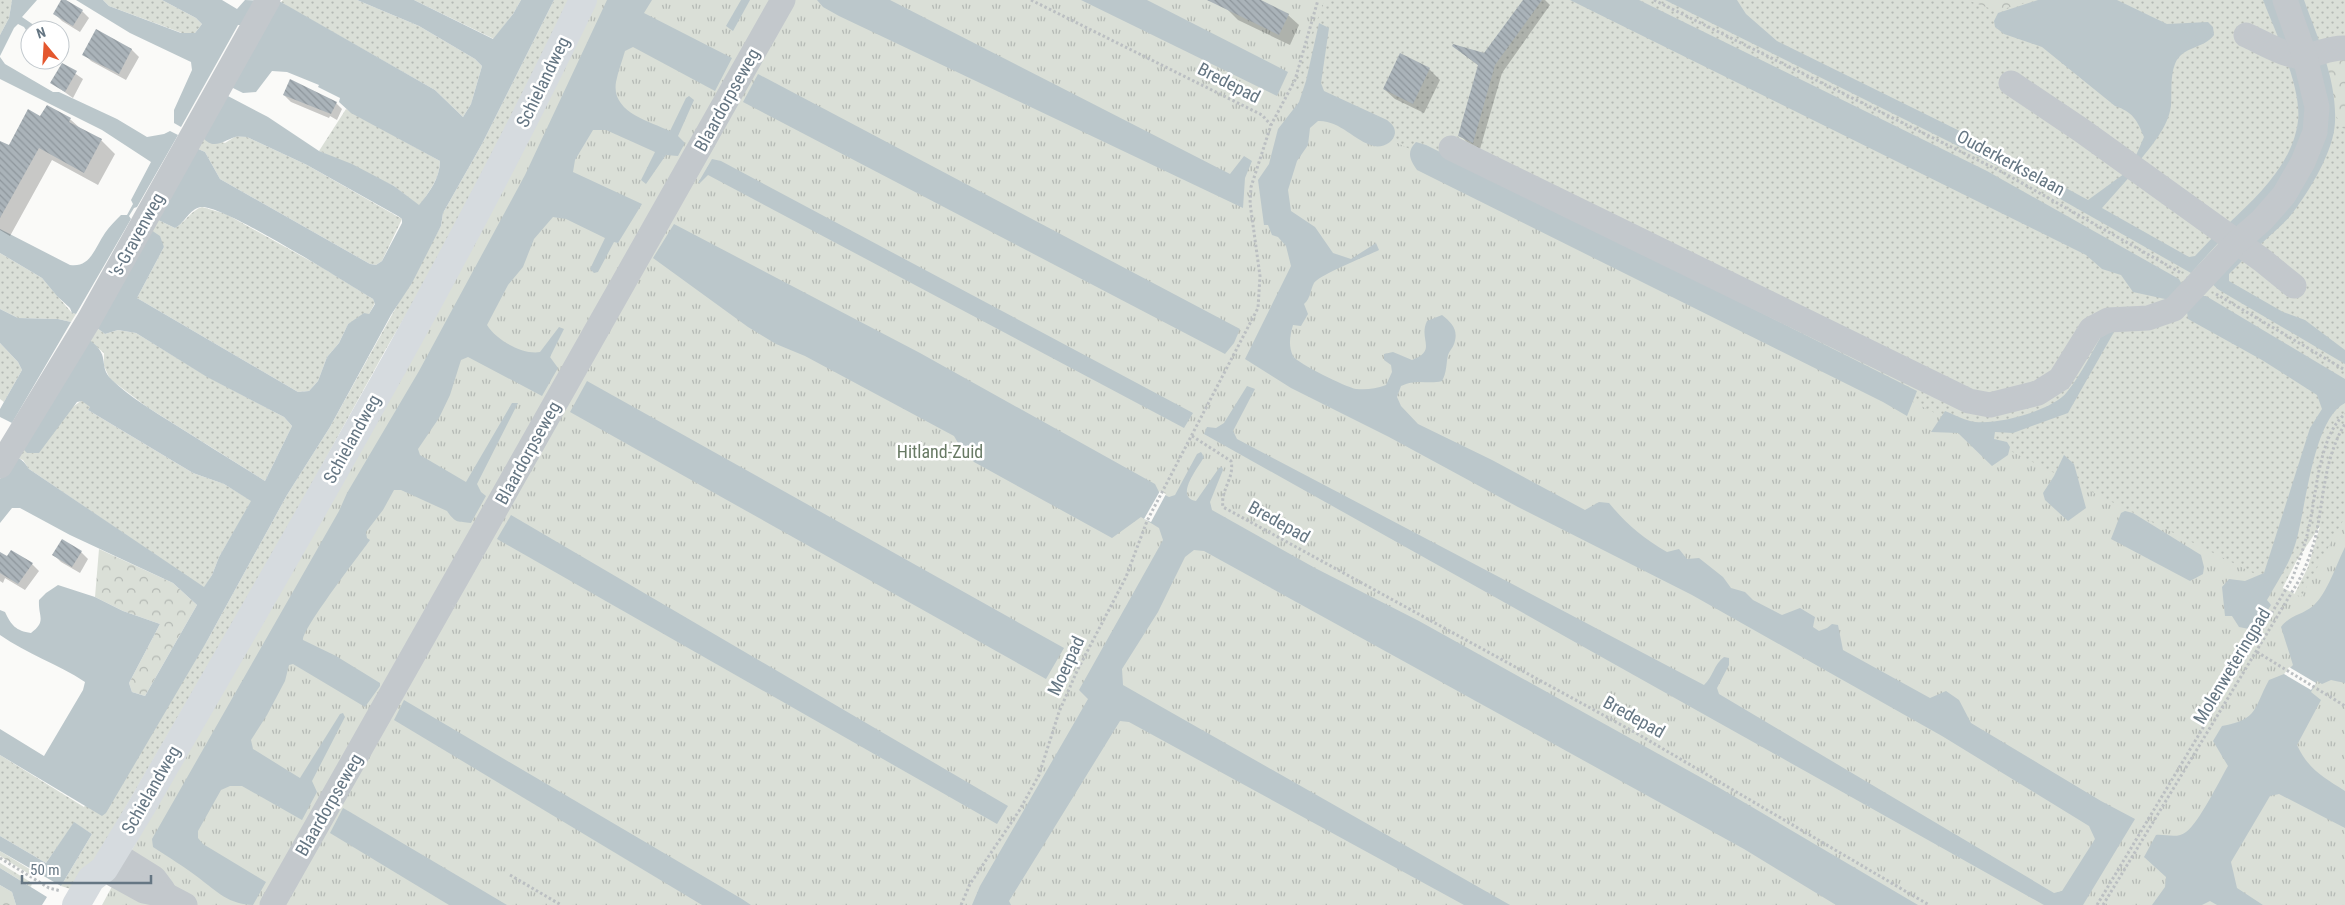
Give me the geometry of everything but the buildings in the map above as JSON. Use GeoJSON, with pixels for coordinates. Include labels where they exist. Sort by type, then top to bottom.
{"type":"FeatureCollection","features":[{"type":"Feature","properties":{"kind":"main road","name":"Schielandweg"},"geometry":{"type":"LineString","coordinates":[[86,903],[103,887],[109,861],[419,319],[490,186],[582,0]]}},
{"type":"Feature","properties":{"kind":"street","name":"Blaardorpseweg"},"geometry":{"type":"LineString","coordinates":[[272,905],[783,0]]}},
{"type":"Feature","properties":{"kind":"street"},"geometry":{"type":"LineString","coordinates":[[1451,148],[1969,401],[1990,405],[2038,393],[2060,379],[2091,329],[2108,320],[2148,318],[2187,294],[2236,243],[2262,220],[2284,195],[2303,162],[2315,132],[2317,107],[2311,53],[2285,0]]}},
{"type":"Feature","properties":{"kind":"street","name":"'s-Gravenweg"},"geometry":{"type":"LineString","coordinates":[[0,466],[89,320],[258,16]]}},
{"type":"Feature","properties":{"kind":"street"},"geometry":{"type":"LineString","coordinates":[[2246,35],[2311,53]]}},
{"type":"Feature","properties":{"kind":"street"},"geometry":{"type":"LineString","coordinates":[[2012,84],[2081,130],[2262,260],[2294,286]]}},
{"type":"Feature","properties":{"kind":"street"},"geometry":{"type":"LineString","coordinates":[[109,861],[144,891],[176,900]]}},
{"type":"Feature","properties":{"kind":"path","name":"Bredepad"},"geometry":{"type":"LineString","coordinates":[[1031,0],[1262,115],[1271,125],[1251,187],[1250,203],[1260,276],[1258,308],[1192,436],[1230,460],[1233,471],[1221,498],[1223,507],[1636,733],[1929,905]]}},
{"type":"Feature","properties":{"kind":"path"},"geometry":{"type":"LineString","coordinates":[[1271,125],[1295,80],[1318,0]]}},
{"type":"Feature","properties":{"kind":"path","name":"Ouderkerkselaan"},"geometry":{"type":"LineString","coordinates":[[1654,0],[2004,173],[2187,294],[2345,370]]}},
{"type":"Feature","properties":{"kind":"path"},"geometry":{"type":"LineString","coordinates":[[2097,905],[2292,579],[2306,542],[2323,456],[2329,436],[2340,418],[2345,414]]}},
{"type":"Feature","properties":{"kind":"path","name":"Molenweteringpad"},"geometry":{"type":"LineString","coordinates":[[2103,905],[2257,652],[2307,564],[2316,536],[2330,456],[2336,439],[2345,424]]}},
{"type":"Feature","properties":{"kind":"path","name":"Moerpad"},"geometry":{"type":"LineString","coordinates":[[961,905],[970,884],[1019,810],[1039,775],[1059,712],[1077,671],[1126,578],[1148,520],[1192,436]]}},
{"type":"Feature","properties":{"kind":"path"},"geometry":{"type":"LineString","coordinates":[[2257,652],[2345,706]]}},
{"type":"Feature","properties":{"kind":"path"},"geometry":{"type":"LineString","coordinates":[[0,858],[49,888],[72,893],[86,903]]}},
{"type":"Feature","properties":{"kind":"path"},"geometry":{"type":"LineString","coordinates":[[510,875],[561,905]]}},
{"type":"Feature","properties":{"kind":"green space"},"geometry":{"type":"Polygon","coordinates":[[[0,0],[12,0],[9,18],[0,35],[0,0]]]}},
{"type":"Feature","properties":{"kind":"green space"},"geometry":{"type":"Polygon","coordinates":[[[103,0],[162,0],[196,18],[202,24],[195,33],[182,33],[109,6],[103,0]]]}},
{"type":"Feature","properties":{"kind":"green space"},"geometry":{"type":"Polygon","coordinates":[[[283,0],[357,0],[419,26],[475,59],[482,66],[471,104],[463,117],[435,90],[292,9],[281,2],[283,0]]]}},
{"type":"Feature","properties":{"kind":"green space"},"geometry":{"type":"Polygon","coordinates":[[[414,0],[521,0],[494,39],[414,0]]]}},
{"type":"Feature","properties":{"kind":"green space"},"geometry":{"type":"Polygon","coordinates":[[[554,0],[571,0],[462,219],[386,349],[287,529],[77,891],[61,886],[92,834],[74,823],[46,863],[0,836],[0,755],[84,807],[207,641],[287,495],[330,427],[441,226],[443,213],[482,144],[554,0]]]}},
{"type":"Feature","properties":{"kind":"green space","name":"Hitland-Zuid"},"geometry":{"type":"Polygon","coordinates":[[[592,0],[1325,0],[1290,89],[2301,597],[2345,517],[2345,905],[102,905],[592,0]]]}},
{"type":"Feature","properties":{"kind":"green space"},"geometry":{"type":"Polygon","coordinates":[[[919,0],[2345,0],[2345,547],[2321,597],[2293,597],[2308,567],[2320,526],[2297,560],[2278,597],[860,905],[842,905],[919,0]]]}},
{"type":"Feature","properties":{"kind":"green space"},"geometry":{"type":"Polygon","coordinates":[[[1967,0],[2033,0],[1997,11],[1967,0]]]}},
{"type":"Feature","properties":{"kind":"green space"},"geometry":{"type":"Polygon","coordinates":[[[2345,52],[2345,132],[2334,112],[2331,83],[2323,54],[2345,52]]]}},
{"type":"Feature","properties":{"kind":"green space"},"geometry":{"type":"Polygon","coordinates":[[[346,109],[440,161],[436,179],[419,206],[394,186],[319,151],[346,109]]]}},
{"type":"Feature","properties":{"kind":"green space"},"geometry":{"type":"Polygon","coordinates":[[[236,136],[247,137],[307,165],[402,219],[382,261],[376,265],[370,264],[220,179],[205,152],[196,148],[203,138],[225,143],[236,136]]]}},
{"type":"Feature","properties":{"kind":"green space"},"geometry":{"type":"Polygon","coordinates":[[[202,207],[226,214],[323,268],[373,299],[375,303],[369,314],[348,324],[339,343],[327,357],[318,381],[309,391],[298,392],[137,298],[164,247],[151,230],[156,219],[175,228],[194,211],[202,207]]]}},
{"type":"Feature","properties":{"kind":"green space"},"geometry":{"type":"Polygon","coordinates":[[[0,253],[42,278],[72,313],[76,314],[71,322],[58,319],[18,318],[0,309],[0,253]]]}},
{"type":"Feature","properties":{"kind":"green space"},"geometry":{"type":"Polygon","coordinates":[[[93,325],[105,334],[118,330],[136,333],[208,377],[284,417],[292,426],[265,481],[147,407],[110,379],[104,366],[104,353],[85,337],[93,325]]]}},
{"type":"Feature","properties":{"kind":"green space"},"geometry":{"type":"Polygon","coordinates":[[[0,343],[18,362],[22,370],[4,402],[0,399],[0,343]]]}},
{"type":"Feature","properties":{"kind":"green space"},"geometry":{"type":"Polygon","coordinates":[[[82,400],[91,407],[88,410],[193,473],[224,484],[252,501],[219,557],[212,575],[204,588],[29,469],[23,460],[17,458],[22,445],[82,400]]]}},
{"type":"Feature","properties":{"kind":"green space"},"geometry":{"type":"Polygon","coordinates":[[[99,549],[173,583],[197,605],[145,696],[132,692],[129,683],[160,624],[123,611],[95,597],[99,549]]]}},
{"type":"Feature","properties":{"kind":"green space"},"geometry":{"type":"Polygon","coordinates":[[[0,851],[36,873],[34,877],[0,856],[0,851]]]}},
{"type":"Feature","properties":{"kind":"green space"},"geometry":{"type":"Polygon","coordinates":[[[0,863],[32,883],[31,887],[0,868],[0,863]]]}},
{"type":"Feature","properties":{"kind":"green space"},"geometry":{"type":"Polygon","coordinates":[[[0,885],[12,892],[16,905],[0,905],[0,885]]]}},
{"type":"Feature","properties":{"kind":"shaded area"},"geometry":{"type":"Polygon","coordinates":[[[12,0],[37,0],[22,17],[26,20],[20,20],[20,25],[18,24],[14,28],[0,56],[0,35],[9,18],[12,0]]]}},
{"type":"Feature","properties":{"kind":"shaded area"},"geometry":{"type":"Polygon","coordinates":[[[76,0],[103,0],[109,6],[181,33],[195,33],[202,24],[196,18],[162,0],[222,0],[237,9],[245,0],[281,2],[435,90],[463,117],[471,104],[482,66],[475,59],[419,26],[357,0],[414,0],[493,39],[513,14],[521,0],[554,0],[482,144],[443,213],[441,226],[412,283],[391,315],[330,427],[287,495],[207,641],[106,813],[102,816],[0,755],[0,729],[44,756],[83,690],[85,682],[0,635],[0,610],[5,612],[15,627],[21,631],[31,633],[39,625],[41,618],[39,600],[58,585],[95,597],[123,611],[160,624],[129,683],[132,692],[145,696],[197,605],[173,583],[70,535],[20,508],[12,508],[0,523],[0,479],[12,458],[20,459],[29,469],[204,587],[251,501],[224,484],[193,473],[88,410],[90,407],[82,401],[77,402],[39,453],[27,453],[23,449],[85,337],[99,349],[107,375],[126,392],[265,481],[292,426],[284,417],[207,377],[136,333],[118,330],[105,334],[93,325],[151,230],[160,236],[164,247],[137,298],[298,392],[309,391],[318,381],[327,357],[339,343],[348,324],[364,313],[369,314],[375,304],[373,299],[258,231],[214,209],[197,208],[175,228],[156,219],[196,148],[205,152],[220,179],[370,264],[376,265],[382,261],[402,223],[402,219],[307,165],[247,137],[236,137],[215,144],[207,142],[203,138],[226,95],[268,117],[319,151],[352,164],[394,186],[419,205],[436,179],[440,161],[351,113],[339,102],[340,98],[318,87],[319,85],[287,72],[272,71],[256,92],[243,93],[231,87],[247,25],[238,25],[181,127],[174,123],[174,110],[192,70],[191,62],[130,33],[76,0]]]}},
{"type":"Feature","properties":{"kind":"shaded area"},"geometry":{"type":"Polygon","coordinates":[[[607,0],[652,0],[644,13],[732,58],[715,91],[633,47],[625,51],[616,82],[616,92],[619,101],[633,114],[670,131],[686,98],[689,96],[694,100],[678,136],[685,143],[678,156],[666,155],[646,184],[641,180],[655,152],[606,130],[593,130],[575,160],[573,172],[642,204],[618,243],[614,242],[598,272],[594,273],[590,269],[605,238],[566,219],[553,217],[534,239],[523,267],[508,285],[487,325],[503,341],[518,349],[533,352],[540,352],[559,327],[564,329],[550,357],[558,368],[542,396],[468,357],[461,360],[450,395],[439,418],[418,449],[420,455],[466,482],[512,403],[518,403],[477,484],[481,492],[486,496],[471,523],[457,521],[447,511],[401,490],[394,490],[383,510],[366,532],[367,538],[370,540],[321,607],[305,633],[303,640],[336,656],[380,683],[380,686],[365,707],[293,664],[289,665],[285,681],[251,740],[253,749],[300,778],[340,714],[343,713],[345,717],[312,781],[317,792],[302,820],[242,786],[230,786],[221,790],[198,831],[198,838],[203,844],[266,882],[253,905],[237,903],[217,892],[153,847],[152,839],[339,511],[347,493],[419,371],[525,175],[607,0]]]}},
{"type":"Feature","properties":{"kind":"shaded area"},"geometry":{"type":"Polygon","coordinates":[[[741,0],[750,0],[733,31],[726,26],[741,0]]]}},
{"type":"Feature","properties":{"kind":"shaded area"},"geometry":{"type":"Polygon","coordinates":[[[817,0],[890,0],[1230,174],[1244,156],[1252,161],[1245,178],[1243,208],[839,16],[823,7],[817,0]]]}},
{"type":"Feature","properties":{"kind":"shaded area"},"geometry":{"type":"Polygon","coordinates":[[[1081,0],[1147,0],[1288,72],[1277,96],[1081,0]]]}},
{"type":"Feature","properties":{"kind":"shaded area"},"geometry":{"type":"Polygon","coordinates":[[[1570,0],[1639,0],[1987,171],[2179,279],[2190,292],[2206,296],[2345,379],[2345,403],[2334,413],[2325,428],[2318,446],[2295,545],[2286,566],[2267,600],[2271,605],[2260,623],[2249,629],[2239,627],[2232,616],[2225,616],[2222,587],[2229,579],[2245,581],[2264,573],[2310,428],[2322,409],[2317,395],[2262,360],[2188,319],[2187,312],[2165,299],[2133,292],[2121,275],[2102,269],[2086,255],[1570,0]]]}},
{"type":"Feature","properties":{"kind":"shaded area"},"geometry":{"type":"Polygon","coordinates":[[[1665,0],[1737,0],[1746,14],[1777,41],[1976,139],[2088,200],[2128,171],[2132,174],[2102,208],[2189,257],[2195,256],[2213,237],[2219,242],[2191,273],[2032,183],[1665,0]]]}},
{"type":"Feature","properties":{"kind":"shaded area"},"geometry":{"type":"Polygon","coordinates":[[[2038,0],[2117,0],[2167,24],[2208,22],[2213,27],[2214,35],[2210,40],[2178,58],[2173,69],[2171,106],[2166,122],[2138,163],[2134,160],[2144,137],[2130,114],[2115,106],[2042,47],[2004,34],[1995,27],[1994,21],[1998,13],[2038,0]]]}},
{"type":"Feature","properties":{"kind":"shaded area"},"geometry":{"type":"Polygon","coordinates":[[[2263,0],[2274,0],[2296,61],[2309,118],[2284,177],[2256,210],[2234,230],[2229,223],[2273,178],[2282,165],[2295,136],[2298,121],[2296,93],[2292,76],[2263,0]]]}},
{"type":"Feature","properties":{"kind":"shaded area"},"geometry":{"type":"Polygon","coordinates":[[[2294,0],[2304,0],[2326,60],[2335,106],[2334,133],[2319,171],[2291,215],[2261,244],[2251,243],[2320,153],[2294,0]]]}},
{"type":"Feature","properties":{"kind":"shaded area"},"geometry":{"type":"Polygon","coordinates":[[[1319,23],[1329,28],[1321,83],[1324,91],[1387,120],[1393,126],[1395,133],[1390,142],[1374,146],[1360,140],[1340,127],[1326,122],[1318,121],[1310,128],[1308,145],[1297,161],[1288,190],[1291,211],[1315,227],[1333,253],[1351,259],[1376,243],[1379,250],[1334,271],[1314,283],[1304,304],[1308,314],[1301,326],[1293,325],[1290,348],[1293,356],[1333,380],[1356,389],[1371,389],[1386,385],[1392,372],[1391,365],[1384,360],[1384,354],[1393,352],[1412,360],[1420,356],[1426,348],[1425,328],[1427,321],[1442,315],[1452,324],[1456,335],[1448,355],[1444,378],[1442,381],[1417,382],[1401,386],[1397,397],[1401,406],[1418,424],[1492,460],[1585,510],[1599,502],[1609,503],[1628,524],[1658,547],[1667,552],[1679,549],[1687,559],[1699,558],[1723,577],[1731,588],[1745,592],[1753,600],[1782,615],[1800,608],[1815,617],[1813,627],[1819,631],[1832,624],[1838,625],[1843,650],[1930,698],[1946,691],[1959,700],[1971,723],[2101,801],[2135,819],[2083,905],[2044,905],[1204,434],[1207,427],[1216,428],[1224,423],[1247,386],[1255,389],[1233,431],[1237,439],[1704,685],[1721,660],[1724,657],[1729,658],[1729,665],[1717,688],[1719,694],[2054,893],[2062,891],[2095,839],[2089,826],[1942,736],[1692,595],[1518,507],[1389,437],[1291,388],[1245,359],[1291,266],[1286,246],[1278,237],[1272,235],[1268,225],[1264,225],[1258,180],[1269,164],[1278,129],[1299,102],[1306,81],[1319,23]]]}},
{"type":"Feature","properties":{"kind":"shaded area"},"geometry":{"type":"Polygon","coordinates":[[[0,57],[5,64],[53,92],[59,92],[117,119],[147,137],[170,131],[178,135],[137,207],[134,208],[129,216],[131,219],[76,314],[72,313],[70,308],[42,278],[0,253],[0,229],[70,265],[83,263],[92,255],[112,224],[121,215],[127,215],[133,204],[131,200],[151,162],[102,130],[0,79],[0,57]]]}},
{"type":"Feature","properties":{"kind":"shaded area"},"geometry":{"type":"Polygon","coordinates":[[[758,74],[1240,329],[1234,343],[1225,354],[743,102],[758,74]]]}},
{"type":"Feature","properties":{"kind":"shaded area"},"geometry":{"type":"Polygon","coordinates":[[[1416,142],[1426,145],[1917,391],[1907,416],[1883,402],[1417,170],[1410,156],[1411,149],[1416,142]]]}},
{"type":"Feature","properties":{"kind":"shaded area"},"geometry":{"type":"Polygon","coordinates":[[[712,159],[721,161],[1193,413],[1184,428],[708,175],[698,183],[712,159]]]}},
{"type":"Feature","properties":{"kind":"shaded area"},"geometry":{"type":"Polygon","coordinates":[[[674,224],[920,353],[1155,484],[1159,492],[1169,497],[1175,495],[1197,454],[1201,452],[1204,457],[1187,488],[1187,494],[1190,498],[1196,501],[1219,468],[1222,467],[1223,470],[1210,502],[1212,510],[1315,568],[1419,621],[1718,787],[1918,905],[1836,905],[1744,849],[1204,551],[1194,550],[1185,557],[1158,612],[1122,669],[1123,685],[1510,905],[1464,905],[1129,722],[1120,721],[1009,901],[1011,905],[972,905],[980,886],[1088,699],[1079,690],[1163,540],[1159,528],[1141,517],[1112,538],[974,462],[961,448],[954,436],[805,356],[776,344],[748,327],[653,258],[674,224]]]}},
{"type":"Feature","properties":{"kind":"shaded area"},"geometry":{"type":"Polygon","coordinates":[[[2237,254],[2243,260],[2229,274],[2229,281],[2283,312],[2305,320],[2345,350],[2345,364],[2219,290],[2211,283],[2237,254]]]}},
{"type":"Feature","properties":{"kind":"shaded area"},"geometry":{"type":"Polygon","coordinates":[[[0,309],[18,318],[58,319],[71,322],[12,423],[0,417],[0,409],[22,370],[18,362],[0,343],[0,309]]]}},
{"type":"Feature","properties":{"kind":"shaded area"},"geometry":{"type":"Polygon","coordinates":[[[2114,332],[2068,413],[2013,433],[1995,432],[1994,439],[2007,442],[2010,447],[2008,455],[1992,466],[1958,433],[1931,432],[1945,411],[1970,421],[1993,422],[2022,416],[2049,405],[2067,392],[2082,371],[2103,333],[2114,332]]]}},
{"type":"Feature","properties":{"kind":"shaded area"},"geometry":{"type":"Polygon","coordinates":[[[587,381],[1064,648],[1046,679],[570,412],[587,381]]]}},
{"type":"Feature","properties":{"kind":"shaded area"},"geometry":{"type":"Polygon","coordinates":[[[2064,455],[2074,464],[2086,508],[2068,521],[2045,500],[2043,493],[2064,455]]]}},
{"type":"Feature","properties":{"kind":"shaded area"},"geometry":{"type":"Polygon","coordinates":[[[2125,511],[2133,513],[2201,555],[2204,567],[2203,574],[2190,581],[2111,539],[2121,513],[2125,511]]]}},
{"type":"Feature","properties":{"kind":"shaded area"},"geometry":{"type":"Polygon","coordinates":[[[511,515],[1008,806],[997,824],[497,539],[511,515]]]}},
{"type":"Feature","properties":{"kind":"shaded area"},"geometry":{"type":"Polygon","coordinates":[[[2345,547],[2345,683],[2331,680],[2322,684],[2317,681],[2311,692],[2321,700],[2297,745],[2311,766],[2323,777],[2345,791],[2345,828],[2279,794],[2270,796],[2231,862],[2237,888],[2263,905],[2217,905],[2210,901],[2202,905],[2152,905],[2165,887],[2166,877],[2144,857],[2156,835],[2175,836],[2183,834],[2203,811],[2228,766],[2213,741],[2222,726],[2243,720],[2249,716],[2257,705],[2269,680],[2284,674],[2293,665],[2281,627],[2288,620],[2309,609],[2318,601],[2345,547]]]}},
{"type":"Feature","properties":{"kind":"shaded area"},"geometry":{"type":"Polygon","coordinates":[[[404,700],[751,905],[702,905],[394,720],[404,700]]]}},
{"type":"Feature","properties":{"kind":"shaded area"},"geometry":{"type":"Polygon","coordinates":[[[343,808],[507,905],[449,905],[330,833],[343,808]]]}},
{"type":"Feature","properties":{"kind":"shaded area"},"geometry":{"type":"Polygon","coordinates":[[[74,822],[92,834],[61,886],[0,851],[0,836],[46,863],[74,822]]]}},
{"type":"Feature","properties":{"kind":"shaded area"},"geometry":{"type":"Polygon","coordinates":[[[0,868],[47,897],[42,905],[16,905],[12,892],[0,885],[0,868]]]}},
{"type":"Feature","properties":{"kind":"pier"},"geometry":{"type":"Polygon","coordinates":[[[1160,491],[1166,494],[1151,522],[1144,519],[1160,491]]]}},
{"type":"Feature","properties":{"kind":"pier"},"geometry":{"type":"Polygon","coordinates":[[[2289,667],[2316,683],[2311,690],[2284,674],[2289,667]]]}}]}
